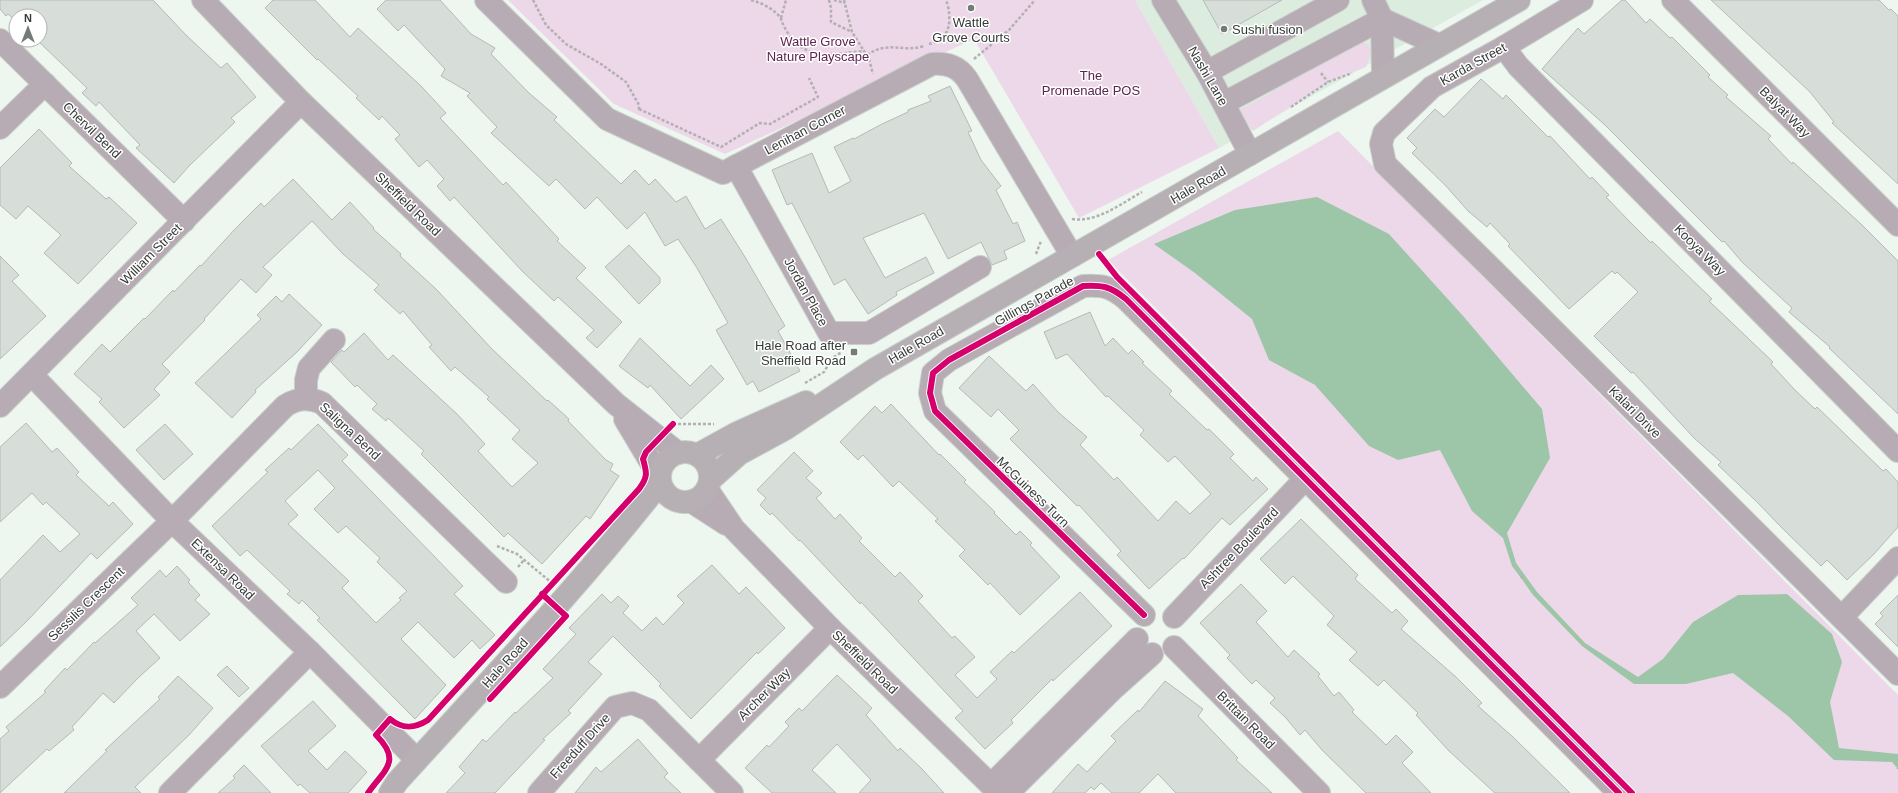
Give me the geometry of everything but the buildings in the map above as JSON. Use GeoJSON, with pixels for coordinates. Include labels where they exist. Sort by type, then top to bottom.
{"type":"FeatureCollection","features":[{"type":"Feature","properties":{"kind":"main road","name":"Hale Road"},"geometry":{"type":"LineString","coordinates":[[621,533],[696,493],[739,454],[785,429],[875,369],[1250,154],[1355,82],[1383,76],[1519,0]]}},
{"type":"Feature","properties":{"kind":"main road","name":"Hale Road"},"geometry":{"type":"LineString","coordinates":[[688,454],[737,433],[803,394],[875,369]]}},
{"type":"Feature","properties":{"kind":"main road"},"geometry":{"type":"LineString","coordinates":[[688,454],[705,462],[709,470],[696,493],[666,494],[660,480],[665,462],[688,454]]}},
{"type":"Feature","properties":{"kind":"main road","name":"Hale Road"},"geometry":{"type":"LineString","coordinates":[[390,793],[397,782],[621,533],[660,480]]}},
{"type":"Feature","properties":{"kind":"street","name":"Sheffield Road"},"geometry":{"type":"LineString","coordinates":[[203,0],[301,102],[616,404],[646,452],[660,480]]}},
{"type":"Feature","properties":{"kind":"street","name":"Lenihan Corner"},"geometry":{"type":"LineString","coordinates":[[486,0],[607,119],[723,173],[932,64],[970,62]]}},
{"type":"Feature","properties":{"kind":"street","name":"Nashi Lane"},"geometry":{"type":"LineString","coordinates":[[1163,0],[1207,72],[1250,154]]}},
{"type":"Feature","properties":{"kind":"street"},"geometry":{"type":"LineString","coordinates":[[1207,72],[1338,0]]}},
{"type":"Feature","properties":{"kind":"street","name":"Karda Street"},"geometry":{"type":"LineString","coordinates":[[1381,144],[1384,133],[1432,87],[1504,47],[1582,0]]}},
{"type":"Feature","properties":{"kind":"street","name":"Balyat Way"},"geometry":{"type":"LineString","coordinates":[[1673,0],[1897,223]]}},
{"type":"Feature","properties":{"kind":"street"},"geometry":{"type":"LineString","coordinates":[[1376,5],[1439,45]]}},
{"type":"Feature","properties":{"kind":"street"},"geometry":{"type":"LineString","coordinates":[[1376,5],[1383,76]]}},
{"type":"Feature","properties":{"kind":"street"},"geometry":{"type":"LineString","coordinates":[[1224,104],[1376,5]]}},
{"type":"Feature","properties":{"kind":"street","name":"Chervil Bend"},"geometry":{"type":"LineString","coordinates":[[0,40],[184,221]]}},
{"type":"Feature","properties":{"kind":"street","name":"Kooya Way"},"geometry":{"type":"LineString","coordinates":[[1504,47],[1518,66],[1898,451]]}},
{"type":"Feature","properties":{"kind":"street"},"geometry":{"type":"LineString","coordinates":[[970,62],[972,85],[1072,256]]}},
{"type":"Feature","properties":{"kind":"street"},"geometry":{"type":"LineString","coordinates":[[0,128],[45,84]]}},
{"type":"Feature","properties":{"kind":"street","name":"William Street"},"geometry":{"type":"LineString","coordinates":[[0,406],[301,102]]}},
{"type":"Feature","properties":{"kind":"street","name":"Kalari Drive"},"geometry":{"type":"LineString","coordinates":[[1381,144],[1385,164],[1898,674]]}},
{"type":"Feature","properties":{"kind":"street","name":"Jordan Place"},"geometry":{"type":"LineString","coordinates":[[736,166],[829,333],[869,333],[980,267]]}},
{"type":"Feature","properties":{"kind":"street","name":"Gillings Parade"},"geometry":{"type":"LineString","coordinates":[[933,373],[949,360],[1083,286],[1098,285],[1114,289],[1126,299],[1619,793]]}},
{"type":"Feature","properties":{"kind":"street"},"geometry":{"type":"LineString","coordinates":[[306,399],[306,380],[309,368],[334,340]]}},
{"type":"Feature","properties":{"kind":"street","name":"McGuiness Turn"},"geometry":{"type":"LineString","coordinates":[[933,373],[930,392],[935,411],[1144,615]]}},
{"type":"Feature","properties":{"kind":"street","name":"Extensa Road"},"geometry":{"type":"LineString","coordinates":[[32,375],[172,521],[310,652],[417,760]]}},
{"type":"Feature","properties":{"kind":"street","name":"Saligna Bend"},"geometry":{"type":"LineString","coordinates":[[172,521],[285,406],[292,401],[306,399],[322,403],[330,410],[506,582]]}},
{"type":"Feature","properties":{"kind":"street","name":"Sheffield Road"},"geometry":{"type":"LineString","coordinates":[[616,404],[666,431],[688,454]]}},
{"type":"Feature","properties":{"kind":"street","name":"Ashtree Boulevard"},"geometry":{"type":"LineString","coordinates":[[1174,617],[1305,479]]}},
{"type":"Feature","properties":{"kind":"street","name":"Sheffield Road"},"geometry":{"type":"LineString","coordinates":[[696,493],[734,529],[830,628],[999,790]]}},
{"type":"Feature","properties":{"kind":"street","name":"Sessilis Crescent"},"geometry":{"type":"LineString","coordinates":[[0,688],[172,521]]}},
{"type":"Feature","properties":{"kind":"street"},"geometry":{"type":"LineString","coordinates":[[1842,617],[1898,558]]}},
{"type":"Feature","properties":{"kind":"street"},"geometry":{"type":"LineString","coordinates":[[1159,610],[1167,612],[1174,617],[1180,632],[1174,647],[1167,652],[1145,646],[1137,626],[1144,615],[1151,611],[1159,610]]}},
{"type":"Feature","properties":{"kind":"street","name":"Archer Way"},"geometry":{"type":"LineString","coordinates":[[699,760],[830,628]]}},
{"type":"Feature","properties":{"kind":"street"},"geometry":{"type":"LineString","coordinates":[[999,790],[1145,646]]}},
{"type":"Feature","properties":{"kind":"street","name":"Brittain Road"},"geometry":{"type":"LineString","coordinates":[[1174,647],[1318,793]]}},
{"type":"Feature","properties":{"kind":"street"},"geometry":{"type":"LineString","coordinates":[[170,793],[310,652]]}},
{"type":"Feature","properties":{"kind":"street","name":"Freeduff Drive"},"geometry":{"type":"LineString","coordinates":[[539,793],[615,707],[632,703],[649,710],[732,793]]}},
{"type":"Feature","properties":{"kind":"path"},"geometry":{"type":"LineString","coordinates":[[533,0],[546,25],[566,44],[601,64],[626,82],[639,105],[640,123],[636,133]]}},
{"type":"Feature","properties":{"kind":"path"},"geometry":{"type":"LineString","coordinates":[[751,0],[762,3],[773,10],[781,19],[790,36],[806,50],[832,54],[865,51]]}},
{"type":"Feature","properties":{"kind":"path"},"geometry":{"type":"LineString","coordinates":[[781,19],[786,0]]}},
{"type":"Feature","properties":{"kind":"path"},"geometry":{"type":"LineString","coordinates":[[829,0],[831,8],[831,22],[852,32]]}},
{"type":"Feature","properties":{"kind":"path"},"geometry":{"type":"LineString","coordinates":[[834,0],[844,1],[852,32],[867,55],[878,48],[886,47],[912,49],[931,43],[943,37],[949,19],[949,9],[946,0]]}},
{"type":"Feature","properties":{"kind":"path"},"geometry":{"type":"LineString","coordinates":[[970,62],[1009,30],[1035,0]]}},
{"type":"Feature","properties":{"kind":"path"},"geometry":{"type":"LineString","coordinates":[[1345,75],[1355,82]]}},
{"type":"Feature","properties":{"kind":"path"},"geometry":{"type":"LineString","coordinates":[[1345,75],[1355,82]]}},
{"type":"Feature","properties":{"kind":"path"},"geometry":{"type":"LineString","coordinates":[[1286,111],[1328,82],[1345,75]]}},
{"type":"Feature","properties":{"kind":"path"},"geometry":{"type":"LineString","coordinates":[[639,109],[721,147],[760,123],[770,124],[818,97],[809,78]]}},
{"type":"Feature","properties":{"kind":"path"},"geometry":{"type":"LineString","coordinates":[[780,119],[787,121]]}},
{"type":"Feature","properties":{"kind":"path"},"geometry":{"type":"LineString","coordinates":[[1070,219],[1083,220],[1094,218],[1143,192]]}},
{"type":"Feature","properties":{"kind":"path"},"geometry":{"type":"LineString","coordinates":[[1032,257],[1036,254],[1041,242],[1039,235]]}},
{"type":"Feature","properties":{"kind":"path"},"geometry":{"type":"LineString","coordinates":[[803,394],[824,372],[832,358],[846,350]]}},
{"type":"Feature","properties":{"kind":"path"},"geometry":{"type":"LineString","coordinates":[[666,431],[718,423]]}},
{"type":"Feature","properties":{"kind":"path"},"geometry":{"type":"LineString","coordinates":[[490,543],[517,554],[553,584]]}},
{"type":"Feature","properties":{"kind":"path"},"geometry":{"type":"LineString","coordinates":[[1521,578],[1524,574]]}},
{"type":"Feature","properties":{"kind":"path"},"geometry":{"type":"LineString","coordinates":[[556,607],[542,594],[558,578]]}},
{"type":"Feature","properties":{"kind":"shaded area"},"geometry":{"type":"Polygon","coordinates":[[[1135,0],[1483,0],[1219,148],[1135,0]]]}},
{"type":"Feature","properties":{"kind":"shaded area"},"geometry":{"type":"Polygon","coordinates":[[[1317,197],[1389,234],[1464,317],[1542,409],[1550,458],[1507,533],[1516,563],[1537,592],[1585,643],[1638,677],[1663,659],[1693,622],[1738,595],[1787,594],[1832,634],[1842,662],[1830,702],[1839,748],[1898,754],[1898,769],[1892,762],[1834,760],[1788,716],[1733,673],[1686,684],[1634,684],[1582,646],[1533,595],[1512,566],[1503,538],[1472,511],[1440,450],[1398,460],[1369,446],[1315,385],[1269,360],[1252,319],[1195,273],[1154,244],[1235,210],[1317,197]]]}},
{"type":"Feature","properties":{"kind":"green space","name":"The Promenade POS"},"geometry":{"type":"Polygon","coordinates":[[[508,0],[1135,0],[1219,148],[1079,218],[974,39],[725,154],[614,104],[508,0]]]}},
{"type":"Feature","properties":{"kind":"green space"},"geometry":{"type":"Polygon","coordinates":[[[1361,42],[1368,45],[1370,48],[1370,55],[1366,67],[1328,82],[1253,131],[1238,111],[1361,42]]]}},
{"type":"Feature","properties":{"kind":"green space"},"geometry":{"type":"Polygon","coordinates":[[[1338,131],[1898,695],[1898,793],[1636,793],[1108,260],[1338,131]]]}},
{"type":"Feature","properties":{"kind":"cycle path"},"geometry":{"type":"LineString","coordinates":[[1099,254],[1117,277],[1632,793]]}},
{"type":"Feature","properties":{"kind":"cycle path"},"geometry":{"type":"LineString","coordinates":[[1144,615],[935,411],[930,393],[933,373],[949,360],[1083,286],[1106,287],[1115,291],[1126,299],[1619,793]]}},
{"type":"Feature","properties":{"kind":"cycle path"},"geometry":{"type":"LineString","coordinates":[[368,793],[385,771],[389,758],[384,744],[376,735],[390,719],[399,725],[408,727],[418,725],[428,720],[639,489],[646,475],[643,459],[646,452],[673,424]]}},
{"type":"Feature","properties":{"kind":"cycle path"},"geometry":{"type":"LineString","coordinates":[[490,699],[566,616],[542,594]]}},
{"type":"Feature","properties":{"kind":"place","name":"Wattle Grove Courts"},"geometry":{"type":"Point","coordinates":[971,8]}},
{"type":"Feature","properties":{"kind":"place","name":"Sushi fusion"},"geometry":{"type":"Point","coordinates":[1224,29]}},
{"type":"Feature","properties":{"kind":"place","name":"Hale Road after Sheffield Road"},"geometry":{"type":"Point","coordinates":[854,352]}},
{"type":"Feature","properties":{"kind":"park label","name":"Wattle Grove Nature Playscape"},"geometry":{"type":"Point","coordinates":[818,48]}}]}
